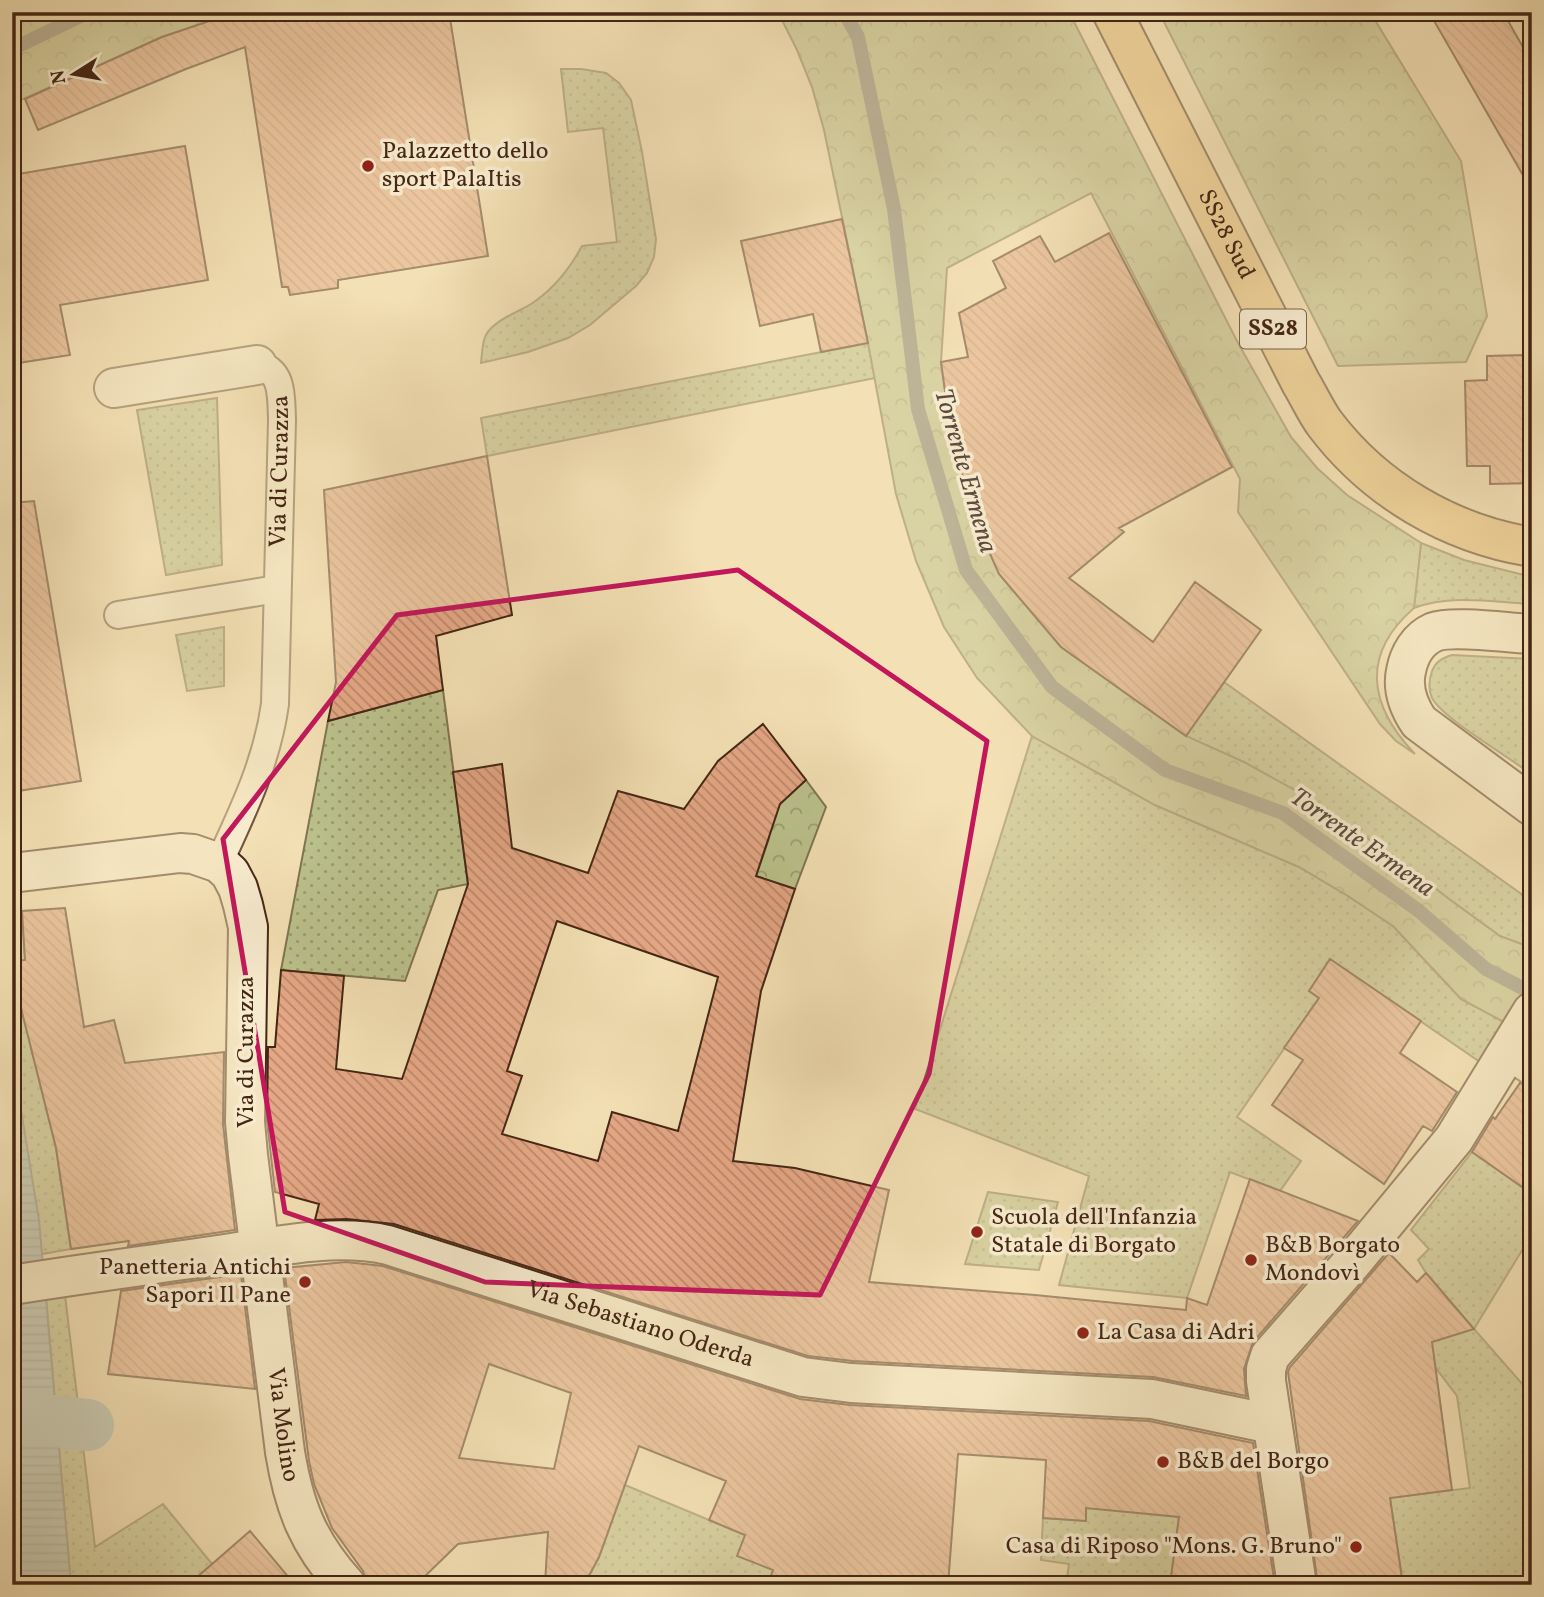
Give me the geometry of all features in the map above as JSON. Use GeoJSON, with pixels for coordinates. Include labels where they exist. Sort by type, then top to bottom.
{"type":"FeatureCollection","features":[{"type":"Feature","properties":{"kind":"main road","name":"SS28 Sud"},"geometry":{"type":"LineString","coordinates":[[1112,12],[1323,422],[1352,456],[1426,512],[1466,530],[1532,547]]}},
{"type":"Feature","properties":{"kind":"main road"},"geometry":{"type":"LineString","coordinates":[[114,388],[257,365]]}},
{"type":"Feature","properties":{"kind":"main road"},"geometry":{"type":"LineString","coordinates":[[1532,634],[1447,630],[1433,633],[1418,643],[1409,658],[1405,674],[1410,710],[1419,722],[1532,806]]}},
{"type":"Feature","properties":{"kind":"main road"},"geometry":{"type":"LineString","coordinates":[[12,873],[180,853],[193,854],[219,863]]}},
{"type":"Feature","properties":{"kind":"main road","name":"Via di Curazza"},"geometry":{"type":"LineString","coordinates":[[219,863],[230,873],[239,888],[248,927],[245,1122],[260,1249]]}},
{"type":"Feature","properties":{"kind":"main road"},"geometry":{"type":"LineString","coordinates":[[1297,1585],[1271,1424],[1266,1381],[1270,1356],[1454,1139],[1524,1040]]}},
{"type":"Feature","properties":{"kind":"main road","name":"Via Sebastiano Oderda"},"geometry":{"type":"LineString","coordinates":[[12,1285],[340,1240],[388,1245],[762,1366],[814,1379],[1152,1399],[1271,1424]]}},
{"type":"Feature","properties":{"kind":"main road","name":"Via Molino"},"geometry":{"type":"LineString","coordinates":[[260,1249],[285,1452],[293,1496],[301,1518],[323,1558],[346,1585]]}},
{"type":"Feature","properties":{"kind":"lane","name":"Via di Curazza"},"geometry":{"type":"LineString","coordinates":[[219,863],[253,789],[270,734],[275,704],[281,391],[276,375],[266,367],[257,365]]}},
{"type":"Feature","properties":{"kind":"lane"},"geometry":{"type":"LineString","coordinates":[[118,615],[277,589]]}},
{"type":"Feature","properties":{"kind":"highlighted area"},"geometry":{"type":"Polygon","coordinates":[[[738,570],[987,741],[929,1074],[820,1295],[485,1282],[285,1212],[223,839],[397,615],[738,570]]]}},
{"type":"Feature","properties":{"kind":"green space"},"geometry":{"type":"Polygon","coordinates":[[[12,12],[236,12],[162,37],[12,104],[12,12]]]}},
{"type":"Feature","properties":{"kind":"green space"},"geometry":{"type":"Polygon","coordinates":[[[778,12],[1069,12],[1238,343],[1291,437],[1317,468],[1347,495],[1421,543],[1414,608],[1397,625],[1385,643],[1377,680],[1380,698],[1388,717],[1399,736],[1415,754],[1396,741],[1380,724],[1238,512],[1240,479],[1091,193],[947,268],[941,362],[950,427],[972,513],[999,574],[1061,647],[1186,736],[1244,762],[1300,793],[1391,854],[1500,936],[1532,948],[1532,1037],[1461,999],[1393,926],[1348,896],[1299,867],[1155,805],[1032,736],[977,678],[944,627],[916,561],[896,494],[824,130],[812,87],[778,12]]]}},
{"type":"Feature","properties":{"kind":"green space"},"geometry":{"type":"Polygon","coordinates":[[[1159,12],[1370,12],[1461,161],[1487,316],[1466,362],[1338,366],[1159,12]]]}},
{"type":"Feature","properties":{"kind":"green space"},"geometry":{"type":"Polygon","coordinates":[[[561,69],[606,73],[619,83],[631,100],[656,239],[654,257],[647,273],[636,286],[590,325],[568,338],[528,352],[481,363],[484,341],[489,330],[547,292],[566,271],[582,246],[617,242],[603,128],[568,132],[561,69]]]}},
{"type":"Feature","properties":{"kind":"green space"},"geometry":{"type":"Polygon","coordinates":[[[868,343],[875,378],[487,456],[481,418],[868,343]]]}},
{"type":"Feature","properties":{"kind":"green space"},"geometry":{"type":"Polygon","coordinates":[[[217,398],[222,565],[166,575],[137,410],[217,398]]]}},
{"type":"Feature","properties":{"kind":"green space"},"geometry":{"type":"Polygon","coordinates":[[[1421,543],[1464,560],[1532,577],[1532,604],[1457,600],[1414,608],[1421,543]]]}},
{"type":"Feature","properties":{"kind":"green space"},"geometry":{"type":"Polygon","coordinates":[[[224,627],[224,686],[187,691],[176,635],[224,627]]]}},
{"type":"Feature","properties":{"kind":"green space"},"geometry":{"type":"Polygon","coordinates":[[[1452,655],[1532,659],[1532,775],[1463,727],[1432,698],[1429,684],[1432,671],[1440,660],[1452,655]]]}},
{"type":"Feature","properties":{"kind":"green space"},"geometry":{"type":"Polygon","coordinates":[[[1224,682],[1520,893],[1532,904],[1532,948],[1500,936],[1391,854],[1300,793],[1186,736],[1224,682]]]}},
{"type":"Feature","properties":{"kind":"green space"},"geometry":{"type":"Polygon","coordinates":[[[443,690],[468,884],[438,890],[405,981],[281,970],[328,721],[443,690]]]}},
{"type":"Feature","properties":{"kind":"green space"},"geometry":{"type":"Polygon","coordinates":[[[1032,736],[1155,805],[1299,867],[1348,896],[1393,926],[1461,999],[1504,1022],[1480,1062],[1330,959],[1309,991],[1319,998],[1237,1117],[1301,1161],[1280,1191],[1230,1172],[1187,1298],[1059,1285],[1089,1176],[915,1109],[1032,736]]]}},
{"type":"Feature","properties":{"kind":"green space"},"geometry":{"type":"Polygon","coordinates":[[[806,780],[826,807],[795,889],[756,876],[769,838],[755,827],[806,780]]]}},
{"type":"Feature","properties":{"kind":"green space"},"geometry":{"type":"Polygon","coordinates":[[[22,911],[25,960],[12,962],[12,912],[22,911]]]}},
{"type":"Feature","properties":{"kind":"green space"},"geometry":{"type":"Polygon","coordinates":[[[12,972],[56,1148],[71,1249],[42,1254],[19,1098],[12,1071],[12,972]]]}},
{"type":"Feature","properties":{"kind":"green space"},"geometry":{"type":"Polygon","coordinates":[[[1472,1152],[1532,1194],[1532,1234],[1474,1329],[1532,1395],[1532,1585],[1403,1585],[1390,1498],[1470,1488],[1457,1396],[1419,1346],[1473,1328],[1426,1273],[1418,1260],[1429,1249],[1411,1230],[1472,1152]]]}},
{"type":"Feature","properties":{"kind":"green space"},"geometry":{"type":"Polygon","coordinates":[[[988,1192],[1058,1202],[1039,1270],[965,1264],[988,1192]]]}},
{"type":"Feature","properties":{"kind":"green space"},"geometry":{"type":"Polygon","coordinates":[[[65,1295],[95,1547],[163,1504],[212,1564],[188,1585],[71,1585],[46,1297],[65,1295]]]}},
{"type":"Feature","properties":{"kind":"green space"},"geometry":{"type":"Polygon","coordinates":[[[625,1485],[745,1535],[773,1570],[768,1585],[584,1585],[599,1557],[625,1485]]]}},
{"type":"Feature","properties":{"kind":"green space"},"geometry":{"type":"Polygon","coordinates":[[[1087,1496],[1179,1517],[1170,1585],[1066,1585],[1069,1564],[1041,1560],[1043,1518],[1085,1521],[1087,1496]]]}},
{"type":"Feature","properties":{"kind":"water"},"geometry":{"type":"Polygon","coordinates":[[[12,1071],[39,1220],[71,1585],[12,1585],[12,1071]]]}},
{"type":"Feature","properties":{"kind":"building","name":"Palazzetto dello sport PalaItis"},"geometry":{"type":"Polygon","coordinates":[[[236,12],[449,12],[488,256],[338,280],[338,288],[290,295],[288,287],[282,287],[245,47],[38,130],[25,99],[162,37],[236,12]]]}},
{"type":"Feature","properties":{"kind":"building"},"geometry":{"type":"Polygon","coordinates":[[[1429,12],[1503,12],[1532,63],[1532,191],[1429,12]]]}},
{"type":"Feature","properties":{"kind":"building"},"geometry":{"type":"Polygon","coordinates":[[[185,146],[208,280],[60,305],[70,355],[12,364],[12,175],[185,146]]]}},
{"type":"Feature","properties":{"kind":"building"},"geometry":{"type":"Polygon","coordinates":[[[842,219],[868,343],[821,352],[813,314],[760,326],[741,241],[842,219]]]}},
{"type":"Feature","properties":{"kind":"building"},"geometry":{"type":"Polygon","coordinates":[[[1109,233],[1232,467],[1119,528],[1124,532],[1069,578],[1153,642],[1195,582],[1261,630],[1186,736],[1061,647],[999,574],[972,513],[950,427],[941,362],[968,357],[959,313],[1006,288],[993,261],[1040,236],[1055,262],[1109,233]]]}},
{"type":"Feature","properties":{"kind":"building"},"geometry":{"type":"Polygon","coordinates":[[[1526,355],[1527,403],[1532,403],[1532,483],[1490,484],[1490,466],[1467,466],[1465,381],[1487,380],[1487,356],[1526,355]]]}},
{"type":"Feature","properties":{"kind":"building"},"geometry":{"type":"Polygon","coordinates":[[[487,456],[512,615],[436,636],[443,690],[328,721],[336,682],[324,490],[487,456]]]}},
{"type":"Feature","properties":{"kind":"building"},"geometry":{"type":"Polygon","coordinates":[[[34,501],[81,781],[12,792],[12,503],[34,501]]]}},
{"type":"Feature","properties":{"kind":"building"},"geometry":{"type":"Polygon","coordinates":[[[763,724],[806,780],[780,804],[756,876],[795,889],[761,991],[733,1161],[795,1168],[889,1190],[869,1282],[1186,1310],[1187,1298],[1207,1305],[1250,1179],[1358,1221],[1253,1342],[1244,1369],[1246,1396],[1153,1377],[853,1361],[808,1356],[394,1224],[347,1219],[315,1220],[319,1204],[275,1192],[267,1121],[268,1047],[275,1047],[281,970],[344,976],[336,1069],[402,1079],[468,884],[453,772],[502,764],[512,848],[588,873],[618,791],[684,809],[718,761],[763,724]],[[557,921],[507,1071],[522,1076],[502,1134],[598,1161],[612,1112],[678,1131],[718,977],[557,921]]]}},
{"type":"Feature","properties":{"kind":"building"},"geometry":{"type":"Polygon","coordinates":[[[65,908],[84,1027],[114,1020],[125,1063],[224,1052],[223,1124],[235,1230],[128,1246],[129,1241],[71,1249],[56,1148],[12,972],[12,962],[25,960],[22,911],[65,908]]]}},
{"type":"Feature","properties":{"kind":"building"},"geometry":{"type":"Polygon","coordinates":[[[1330,959],[1421,1021],[1400,1053],[1457,1092],[1432,1131],[1423,1126],[1384,1184],[1272,1105],[1303,1060],[1284,1048],[1319,998],[1309,991],[1330,959]]]}},
{"type":"Feature","properties":{"kind":"building"},"geometry":{"type":"Polygon","coordinates":[[[1520,1083],[1532,1087],[1532,1194],[1472,1152],[1493,1117],[1495,1119],[1520,1083]]]}},
{"type":"Feature","properties":{"kind":"building"},"geometry":{"type":"Polygon","coordinates":[[[1389,1253],[1417,1282],[1426,1273],[1474,1329],[1432,1342],[1452,1490],[1390,1498],[1403,1585],[1318,1585],[1288,1372],[1389,1253]]]}},
{"type":"Feature","properties":{"kind":"building"},"geometry":{"type":"Polygon","coordinates":[[[346,1262],[383,1266],[800,1399],[850,1405],[1149,1421],[1253,1443],[1275,1585],[1170,1585],[1179,1517],[1086,1508],[1086,1521],[1043,1518],[1046,1460],[958,1454],[948,1585],[768,1585],[773,1570],[737,1556],[745,1535],[709,1520],[726,1481],[639,1446],[599,1557],[584,1585],[545,1585],[548,1532],[458,1544],[416,1585],[367,1585],[363,1571],[332,1528],[314,1484],[284,1268],[346,1262]],[[489,1364],[459,1458],[554,1469],[571,1393],[489,1364]]]}},
{"type":"Feature","properties":{"kind":"building"},"geometry":{"type":"Polygon","coordinates":[[[241,1274],[255,1389],[108,1374],[121,1291],[241,1274]]]}},
{"type":"Feature","properties":{"kind":"building"},"geometry":{"type":"Polygon","coordinates":[[[250,1531],[295,1585],[188,1585],[250,1531]]]}},
{"type":"Feature","properties":{"kind":"waterway","name":"Torrente Ermena"},"geometry":{"type":"LineString","coordinates":[[12,49],[89,12]]}},
{"type":"Feature","properties":{"kind":"waterway","name":"Torrente Ermena"},"geometry":{"type":"LineString","coordinates":[[844,12],[858,37],[894,209],[918,409],[966,570],[1052,687],[1165,770],[1283,813],[1419,911],[1486,969],[1532,993]]}},
{"type":"Feature","properties":{"kind":"waterway"},"geometry":{"type":"LineString","coordinates":[[12,1416],[88,1425]]}},
{"type":"Feature","properties":{"kind":"place","name":"Palazzetto dello sport PalaItis"},"geometry":{"type":"Point","coordinates":[368,166]}},
{"type":"Feature","properties":{"kind":"place","name":"Scuola dell'Infanzia Statale di Borgato"},"geometry":{"type":"Point","coordinates":[977,1232]}},
{"type":"Feature","properties":{"kind":"place","name":"B&B Borgato Mondovì"},"geometry":{"type":"Point","coordinates":[1251,1260]}},
{"type":"Feature","properties":{"kind":"place","name":"Panetteria Antichi Sapori Il Pane"},"geometry":{"type":"Point","coordinates":[305,1282]}},
{"type":"Feature","properties":{"kind":"place","name":"La Casa di Adri"},"geometry":{"type":"Point","coordinates":[1083,1333]}},
{"type":"Feature","properties":{"kind":"place","name":"B&B del Borgo"},"geometry":{"type":"Point","coordinates":[1163,1462]}},
{"type":"Feature","properties":{"kind":"place","name":"Casa di Riposo \"Mons. G. Bruno\""},"geometry":{"type":"Point","coordinates":[1356,1547]}}]}
